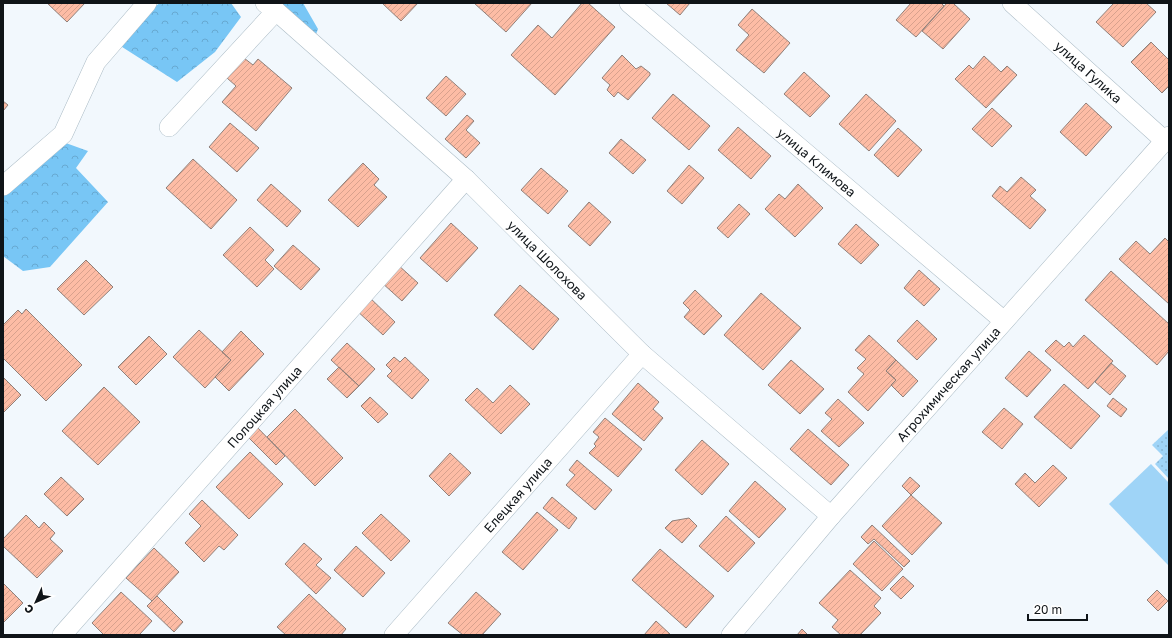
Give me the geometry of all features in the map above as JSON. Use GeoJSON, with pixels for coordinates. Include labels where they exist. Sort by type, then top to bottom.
{"type":"FeatureCollection","features":[{"type":"Feature","properties":{"kind":"street"},"geometry":{"type":"LineString","coordinates":[[3,186],[63,134],[96,62],[147,3]]}},
{"type":"Feature","properties":{"kind":"street","name":"улица Климова"},"geometry":{"type":"LineString","coordinates":[[629,3],[1004,321]]}},
{"type":"Feature","properties":{"kind":"street","name":"улица Гулика"},"geometry":{"type":"LineString","coordinates":[[1012,3],[1167,138]]}},
{"type":"Feature","properties":{"kind":"street"},"geometry":{"type":"LineString","coordinates":[[169,127],[270,7]]}},
{"type":"Feature","properties":{"kind":"street","name":"улица Шолохова"},"geometry":{"type":"LineString","coordinates":[[270,7],[466,180],[642,354],[831,516]]}},
{"type":"Feature","properties":{"kind":"street","name":"Агрохимическая улица"},"geometry":{"type":"LineString","coordinates":[[731,635],[831,516],[1167,138]]}},
{"type":"Feature","properties":{"kind":"street","name":"Полоцкая улица"},"geometry":{"type":"LineString","coordinates":[[62,635],[466,180]]}},
{"type":"Feature","properties":{"kind":"street","name":"Елецкая улица"},"geometry":{"type":"LineString","coordinates":[[394,635],[642,354]]}},
{"type":"Feature","properties":{"kind":"shaded area"},"geometry":{"type":"Polygon","coordinates":[[[1169,429],[1169,479],[1155,464],[1163,456],[1152,445],[1169,429]]]}},
{"type":"Feature","properties":{"kind":"shaded area"},"geometry":{"type":"Polygon","coordinates":[[[1151,464],[1169,483],[1169,566],[1109,504],[1151,464]]]}},
{"type":"Feature","properties":{"kind":"green space"},"geometry":{"type":"Polygon","coordinates":[[[160,3],[231,3],[241,17],[215,52],[177,82],[119,45],[148,11],[160,3]]]}},
{"type":"Feature","properties":{"kind":"green space"},"geometry":{"type":"Polygon","coordinates":[[[264,3],[303,3],[318,29],[311,47],[264,3]]]}},
{"type":"Feature","properties":{"kind":"green space"},"geometry":{"type":"Polygon","coordinates":[[[63,142],[88,151],[76,168],[108,202],[50,267],[23,271],[3,256],[3,192],[63,142]]]}},
{"type":"Feature","properties":{"kind":"building"},"geometry":{"type":"Polygon","coordinates":[[[47,3],[85,3],[67,22],[47,3]]]}},
{"type":"Feature","properties":{"kind":"building"},"geometry":{"type":"Polygon","coordinates":[[[382,3],[418,3],[401,21],[382,3]]]}},
{"type":"Feature","properties":{"kind":"building"},"geometry":{"type":"Polygon","coordinates":[[[474,3],[532,3],[506,32],[474,3]]]}},
{"type":"Feature","properties":{"kind":"building"},"geometry":{"type":"Polygon","coordinates":[[[582,3],[588,3],[615,27],[555,95],[511,55],[538,25],[552,38],[582,3]]]}},
{"type":"Feature","properties":{"kind":"building"},"geometry":{"type":"Polygon","coordinates":[[[666,3],[690,3],[680,15],[666,3]]]}},
{"type":"Feature","properties":{"kind":"building"},"geometry":{"type":"Polygon","coordinates":[[[911,3],[941,3],[944,6],[916,37],[896,20],[911,3]]]}},
{"type":"Feature","properties":{"kind":"building"},"geometry":{"type":"Polygon","coordinates":[[[947,3],[953,3],[970,19],[943,49],[922,31],[947,3]]]}},
{"type":"Feature","properties":{"kind":"building"},"geometry":{"type":"Polygon","coordinates":[[[1114,3],[1146,3],[1156,12],[1123,47],[1096,22],[1114,3]]]}},
{"type":"Feature","properties":{"kind":"building"},"geometry":{"type":"Polygon","coordinates":[[[752,9],[790,43],[764,73],[736,50],[749,35],[738,25],[752,9]]]}},
{"type":"Feature","properties":{"kind":"building"},"geometry":{"type":"Polygon","coordinates":[[[1151,42],[1169,60],[1169,86],[1162,93],[1131,62],[1151,42]]]}},
{"type":"Feature","properties":{"kind":"building"},"geometry":{"type":"Polygon","coordinates":[[[622,55],[636,69],[641,66],[650,73],[650,75],[628,100],[618,92],[614,97],[607,90],[610,85],[602,78],[622,55]]]}},
{"type":"Feature","properties":{"kind":"building"},"geometry":{"type":"Polygon","coordinates":[[[984,56],[1001,72],[1007,66],[1017,75],[986,108],[955,79],[969,65],[973,69],[984,56]]]}},
{"type":"Feature","properties":{"kind":"building"},"geometry":{"type":"Polygon","coordinates":[[[244,58],[253,65],[258,59],[292,88],[256,131],[222,102],[236,86],[227,78],[244,58]]]}},
{"type":"Feature","properties":{"kind":"building"},"geometry":{"type":"Polygon","coordinates":[[[804,72],[830,96],[810,117],[784,94],[804,72]]]}},
{"type":"Feature","properties":{"kind":"building"},"geometry":{"type":"Polygon","coordinates":[[[446,76],[466,94],[446,116],[426,98],[446,76]]]}},
{"type":"Feature","properties":{"kind":"building"},"geometry":{"type":"Polygon","coordinates":[[[673,94],[710,126],[689,150],[652,118],[673,94]]]}},
{"type":"Feature","properties":{"kind":"building"},"geometry":{"type":"Polygon","coordinates":[[[866,94],[896,121],[869,151],[839,124],[866,94]]]}},
{"type":"Feature","properties":{"kind":"building"},"geometry":{"type":"Polygon","coordinates":[[[3,101],[8,105],[3,111],[3,101]]]}},
{"type":"Feature","properties":{"kind":"building"},"geometry":{"type":"Polygon","coordinates":[[[1086,103],[1112,127],[1086,156],[1060,132],[1086,103]]]}},
{"type":"Feature","properties":{"kind":"building"},"geometry":{"type":"Polygon","coordinates":[[[992,108],[1012,126],[992,147],[972,129],[992,108]]]}},
{"type":"Feature","properties":{"kind":"building"},"geometry":{"type":"Polygon","coordinates":[[[467,115],[474,121],[466,130],[480,143],[466,158],[445,139],[467,115]]]}},
{"type":"Feature","properties":{"kind":"building"},"geometry":{"type":"Polygon","coordinates":[[[230,123],[259,148],[237,172],[209,147],[230,123]]]}},
{"type":"Feature","properties":{"kind":"building"},"geometry":{"type":"Polygon","coordinates":[[[738,127],[771,156],[751,179],[718,150],[738,127]]]}},
{"type":"Feature","properties":{"kind":"building"},"geometry":{"type":"Polygon","coordinates":[[[898,128],[922,150],[898,177],[874,155],[898,128]]]}},
{"type":"Feature","properties":{"kind":"building"},"geometry":{"type":"Polygon","coordinates":[[[621,139],[646,160],[633,174],[609,153],[621,139]]]}},
{"type":"Feature","properties":{"kind":"building"},"geometry":{"type":"Polygon","coordinates":[[[193,159],[237,200],[211,229],[166,188],[193,159]]]}},
{"type":"Feature","properties":{"kind":"building"},"geometry":{"type":"Polygon","coordinates":[[[363,163],[379,179],[374,185],[387,197],[358,227],[328,200],[363,163]]]}},
{"type":"Feature","properties":{"kind":"building"},"geometry":{"type":"Polygon","coordinates":[[[689,165],[704,178],[682,204],[667,191],[689,165]]]}},
{"type":"Feature","properties":{"kind":"building"},"geometry":{"type":"Polygon","coordinates":[[[541,168],[568,191],[548,214],[521,190],[541,168]]]}},
{"type":"Feature","properties":{"kind":"building"},"geometry":{"type":"Polygon","coordinates":[[[1021,177],[1036,190],[1030,196],[1046,210],[1030,229],[992,196],[1000,186],[1007,192],[1021,177]]]}},
{"type":"Feature","properties":{"kind":"building"},"geometry":{"type":"Polygon","coordinates":[[[271,184],[301,211],[287,227],[257,200],[271,184]]]}},
{"type":"Feature","properties":{"kind":"building"},"geometry":{"type":"Polygon","coordinates":[[[798,184],[823,208],[795,237],[765,209],[779,194],[785,199],[798,184]]]}},
{"type":"Feature","properties":{"kind":"building"},"geometry":{"type":"Polygon","coordinates":[[[589,202],[611,222],[590,246],[568,226],[589,202]]]}},
{"type":"Feature","properties":{"kind":"building"},"geometry":{"type":"Polygon","coordinates":[[[739,204],[750,214],[728,238],[717,228],[739,204]]]}},
{"type":"Feature","properties":{"kind":"building"},"geometry":{"type":"Polygon","coordinates":[[[451,223],[478,248],[447,282],[420,258],[451,223]]]}},
{"type":"Feature","properties":{"kind":"building"},"geometry":{"type":"Polygon","coordinates":[[[856,224],[879,245],[861,264],[838,244],[856,224]]]}},
{"type":"Feature","properties":{"kind":"building"},"geometry":{"type":"Polygon","coordinates":[[[250,227],[274,250],[265,260],[274,269],[257,287],[223,255],[250,227]]]}},
{"type":"Feature","properties":{"kind":"building"},"geometry":{"type":"Polygon","coordinates":[[[1165,238],[1169,242],[1169,304],[1119,259],[1136,241],[1150,254],[1165,238]]]}},
{"type":"Feature","properties":{"kind":"building"},"geometry":{"type":"Polygon","coordinates":[[[293,245],[320,269],[301,290],[274,266],[293,245]]]}},
{"type":"Feature","properties":{"kind":"building"},"geometry":{"type":"Polygon","coordinates":[[[86,260],[113,287],[84,315],[57,289],[86,260]]]}},
{"type":"Feature","properties":{"kind":"building"},"geometry":{"type":"Polygon","coordinates":[[[397,264],[418,283],[402,301],[381,282],[397,264]]]}},
{"type":"Feature","properties":{"kind":"building"},"geometry":{"type":"Polygon","coordinates":[[[919,270],[940,289],[924,306],[904,288],[919,270]]]}},
{"type":"Feature","properties":{"kind":"building"},"geometry":{"type":"Polygon","coordinates":[[[1111,271],[1169,324],[1169,351],[1157,365],[1085,300],[1111,271]]]}},
{"type":"Feature","properties":{"kind":"building"},"geometry":{"type":"Polygon","coordinates":[[[520,285],[559,319],[533,350],[494,315],[520,285]]]}},
{"type":"Feature","properties":{"kind":"building"},"geometry":{"type":"Polygon","coordinates":[[[695,290],[722,316],[704,335],[684,317],[690,310],[683,303],[695,290]]]}},
{"type":"Feature","properties":{"kind":"building"},"geometry":{"type":"Polygon","coordinates":[[[761,293],[801,328],[763,370],[724,335],[761,293]]]}},
{"type":"Feature","properties":{"kind":"building"},"geometry":{"type":"Polygon","coordinates":[[[367,295],[395,322],[383,335],[354,308],[367,295]]]}},
{"type":"Feature","properties":{"kind":"building"},"geometry":{"type":"Polygon","coordinates":[[[26,309],[82,365],[46,401],[3,358],[3,325],[18,310],[22,314],[26,309]]]}},
{"type":"Feature","properties":{"kind":"building"},"geometry":{"type":"Polygon","coordinates":[[[917,320],[937,339],[917,360],[897,341],[917,320]]]}},
{"type":"Feature","properties":{"kind":"building"},"geometry":{"type":"Polygon","coordinates":[[[199,330],[231,360],[205,388],[173,357],[199,330]]]}},
{"type":"Feature","properties":{"kind":"building"},"geometry":{"type":"Polygon","coordinates":[[[241,331],[264,354],[229,391],[215,377],[231,360],[222,352],[241,331]]]}},
{"type":"Feature","properties":{"kind":"building"},"geometry":{"type":"Polygon","coordinates":[[[869,335],[896,360],[886,371],[896,380],[868,411],[848,392],[864,374],[857,368],[866,359],[855,350],[869,335]]]}},
{"type":"Feature","properties":{"kind":"building"},"geometry":{"type":"Polygon","coordinates":[[[1084,335],[1113,361],[1088,389],[1045,351],[1056,340],[1064,347],[1069,342],[1073,347],[1084,335]]]}},
{"type":"Feature","properties":{"kind":"building"},"geometry":{"type":"Polygon","coordinates":[[[149,336],[167,354],[136,385],[118,367],[149,336]]]}},
{"type":"Feature","properties":{"kind":"building"},"geometry":{"type":"Polygon","coordinates":[[[347,343],[375,369],[359,386],[331,360],[347,343]]]}},
{"type":"Feature","properties":{"kind":"building"},"geometry":{"type":"Polygon","coordinates":[[[1029,351],[1051,370],[1027,397],[1005,378],[1029,351]]]}},
{"type":"Feature","properties":{"kind":"building"},"geometry":{"type":"Polygon","coordinates":[[[394,357],[400,362],[405,357],[429,380],[412,399],[387,376],[392,371],[386,365],[394,357]]]}},
{"type":"Feature","properties":{"kind":"building"},"geometry":{"type":"Polygon","coordinates":[[[791,360],[824,389],[800,414],[768,385],[791,360]]]}},
{"type":"Feature","properties":{"kind":"building"},"geometry":{"type":"Polygon","coordinates":[[[896,360],[918,381],[903,397],[891,385],[896,380],[886,371],[896,360]]]}},
{"type":"Feature","properties":{"kind":"building"},"geometry":{"type":"Polygon","coordinates":[[[1111,363],[1126,376],[1110,395],[1095,382],[1111,363]]]}},
{"type":"Feature","properties":{"kind":"building"},"geometry":{"type":"Polygon","coordinates":[[[339,367],[359,386],[347,398],[327,379],[339,367]]]}},
{"type":"Feature","properties":{"kind":"building"},"geometry":{"type":"Polygon","coordinates":[[[3,377],[21,395],[3,413],[3,377]]]}},
{"type":"Feature","properties":{"kind":"building"},"geometry":{"type":"Polygon","coordinates":[[[638,383],[659,402],[653,409],[663,418],[644,441],[612,414],[638,383]]]}},
{"type":"Feature","properties":{"kind":"building"},"geometry":{"type":"Polygon","coordinates":[[[1064,384],[1100,416],[1071,449],[1034,417],[1064,384]]]}},
{"type":"Feature","properties":{"kind":"building"},"geometry":{"type":"Polygon","coordinates":[[[510,385],[530,404],[501,434],[465,400],[477,388],[493,403],[510,385]]]}},
{"type":"Feature","properties":{"kind":"building"},"geometry":{"type":"Polygon","coordinates":[[[104,387],[140,422],[98,465],[62,431],[104,387]]]}},
{"type":"Feature","properties":{"kind":"building"},"geometry":{"type":"Polygon","coordinates":[[[370,397],[388,414],[378,423],[361,406],[370,397]]]}},
{"type":"Feature","properties":{"kind":"building"},"geometry":{"type":"Polygon","coordinates":[[[1113,398],[1127,409],[1121,417],[1107,406],[1113,398]]]}},
{"type":"Feature","properties":{"kind":"building"},"geometry":{"type":"Polygon","coordinates":[[[838,399],[864,423],[839,447],[821,431],[832,419],[825,413],[838,399]]]}},
{"type":"Feature","properties":{"kind":"building"},"geometry":{"type":"Polygon","coordinates":[[[1004,408],[1023,424],[1002,449],[982,432],[1004,408]]]}},
{"type":"Feature","properties":{"kind":"building"},"geometry":{"type":"Polygon","coordinates":[[[295,409],[343,458],[315,486],[267,437],[295,409]]]}},
{"type":"Feature","properties":{"kind":"building"},"geometry":{"type":"Polygon","coordinates":[[[605,418],[642,449],[618,477],[589,453],[596,446],[594,444],[599,437],[593,432],[605,418]]]}},
{"type":"Feature","properties":{"kind":"building"},"geometry":{"type":"Polygon","coordinates":[[[255,425],[285,456],[276,465],[246,435],[255,425]]]}},
{"type":"Feature","properties":{"kind":"building"},"geometry":{"type":"Polygon","coordinates":[[[808,429],[849,465],[831,485],[790,449],[808,429]]]}},
{"type":"Feature","properties":{"kind":"building"},"geometry":{"type":"Polygon","coordinates":[[[702,440],[729,464],[702,495],[675,470],[702,440]]]}},
{"type":"Feature","properties":{"kind":"building"},"geometry":{"type":"Polygon","coordinates":[[[250,452],[283,484],[249,519],[216,487],[250,452]]]}},
{"type":"Feature","properties":{"kind":"building"},"geometry":{"type":"Polygon","coordinates":[[[450,453],[471,473],[449,496],[429,476],[450,453]]]}},
{"type":"Feature","properties":{"kind":"building"},"geometry":{"type":"Polygon","coordinates":[[[577,460],[612,490],[595,510],[566,485],[575,475],[569,470],[577,460]]]}},
{"type":"Feature","properties":{"kind":"building"},"geometry":{"type":"Polygon","coordinates":[[[1053,465],[1067,478],[1039,507],[1015,484],[1025,473],[1035,483],[1053,465]]]}},
{"type":"Feature","properties":{"kind":"building"},"geometry":{"type":"Polygon","coordinates":[[[61,477],[84,499],[67,516],[44,494],[61,477]]]}},
{"type":"Feature","properties":{"kind":"building"},"geometry":{"type":"Polygon","coordinates":[[[910,477],[920,486],[911,495],[902,486],[910,477]]]}},
{"type":"Feature","properties":{"kind":"building"},"geometry":{"type":"Polygon","coordinates":[[[755,481],[786,509],[759,538],[729,511],[755,481]]]}},
{"type":"Feature","properties":{"kind":"building"},"geometry":{"type":"Polygon","coordinates":[[[911,495],[942,523],[912,555],[882,526],[911,495]]]}},
{"type":"Feature","properties":{"kind":"building"},"geometry":{"type":"Polygon","coordinates":[[[552,497],[577,518],[569,529],[543,508],[552,497]]]}},
{"type":"Feature","properties":{"kind":"building"},"geometry":{"type":"Polygon","coordinates":[[[202,500],[238,535],[224,550],[219,546],[204,562],[185,543],[201,526],[189,514],[202,500]]]}},
{"type":"Feature","properties":{"kind":"building"},"geometry":{"type":"Polygon","coordinates":[[[537,512],[558,530],[523,570],[502,552],[537,512]]]}},
{"type":"Feature","properties":{"kind":"building"},"geometry":{"type":"Polygon","coordinates":[[[381,514],[410,541],[391,561],[362,533],[381,514]]]}},
{"type":"Feature","properties":{"kind":"building"},"geometry":{"type":"Polygon","coordinates":[[[26,515],[39,528],[44,522],[55,533],[50,539],[63,551],[37,578],[3,546],[3,539],[26,515]]]}},
{"type":"Feature","properties":{"kind":"building"},"geometry":{"type":"Polygon","coordinates":[[[726,516],[755,543],[728,572],[699,546],[726,516]]]}},
{"type":"Feature","properties":{"kind":"building"},"geometry":{"type":"Polygon","coordinates":[[[689,518],[697,526],[682,543],[665,528],[672,521],[689,518]]]}},
{"type":"Feature","properties":{"kind":"building"},"geometry":{"type":"Polygon","coordinates":[[[872,525],[910,561],[904,567],[874,539],[868,544],[861,537],[872,525]]]}},
{"type":"Feature","properties":{"kind":"building"},"geometry":{"type":"Polygon","coordinates":[[[874,541],[903,569],[882,591],[853,564],[874,541]]]}},
{"type":"Feature","properties":{"kind":"building"},"geometry":{"type":"Polygon","coordinates":[[[304,543],[322,559],[316,565],[331,578],[316,594],[285,564],[304,543]]]}},
{"type":"Feature","properties":{"kind":"building"},"geometry":{"type":"Polygon","coordinates":[[[356,546],[385,573],[363,597],[334,570],[356,546]]]}},
{"type":"Feature","properties":{"kind":"building"},"geometry":{"type":"Polygon","coordinates":[[[154,548],[179,572],[152,601],[126,578],[154,548]]]}},
{"type":"Feature","properties":{"kind":"building"},"geometry":{"type":"Polygon","coordinates":[[[660,549],[714,596],[686,628],[632,580],[660,549]]]}},
{"type":"Feature","properties":{"kind":"building"},"geometry":{"type":"Polygon","coordinates":[[[850,570],[881,598],[874,606],[881,613],[860,635],[841,635],[832,627],[838,620],[819,603],[850,570]]]}},
{"type":"Feature","properties":{"kind":"building"},"geometry":{"type":"Polygon","coordinates":[[[903,576],[914,586],[901,599],[890,589],[903,576]]]}},
{"type":"Feature","properties":{"kind":"building"},"geometry":{"type":"Polygon","coordinates":[[[3,583],[23,603],[3,623],[3,583]]]}},
{"type":"Feature","properties":{"kind":"building"},"geometry":{"type":"Polygon","coordinates":[[[1157,590],[1168,601],[1158,611],[1147,600],[1157,590]]]}},
{"type":"Feature","properties":{"kind":"building"},"geometry":{"type":"Polygon","coordinates":[[[121,592],[152,621],[139,635],[104,635],[92,623],[121,592]]]}},
{"type":"Feature","properties":{"kind":"building"},"geometry":{"type":"Polygon","coordinates":[[[476,592],[501,614],[482,635],[463,635],[448,623],[476,592]]]}},
{"type":"Feature","properties":{"kind":"building"},"geometry":{"type":"Polygon","coordinates":[[[309,594],[346,629],[341,635],[286,635],[277,627],[309,594]]]}},
{"type":"Feature","properties":{"kind":"building"},"geometry":{"type":"Polygon","coordinates":[[[157,596],[183,622],[174,632],[147,606],[157,596]]]}},
{"type":"Feature","properties":{"kind":"building"},"geometry":{"type":"Polygon","coordinates":[[[656,621],[671,635],[644,635],[656,621]]]}},
{"type":"Feature","properties":{"kind":"building"},"geometry":{"type":"Polygon","coordinates":[[[802,629],[808,635],[797,635],[802,629]]]}}]}
